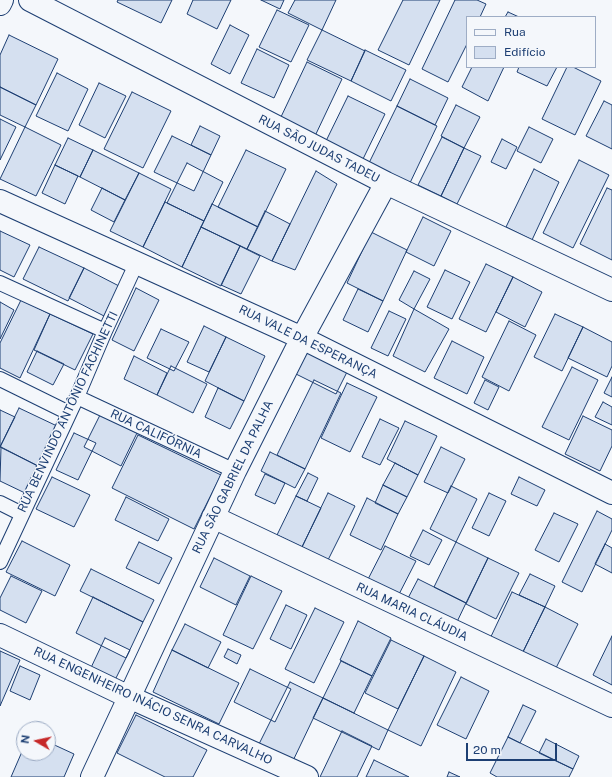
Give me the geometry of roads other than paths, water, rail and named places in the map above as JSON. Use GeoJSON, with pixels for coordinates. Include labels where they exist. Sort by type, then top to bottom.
{"type":"FeatureCollection","features":[{"type":"Feature","properties":{"kind":"street"},"geometry":{"type":"LineString","coordinates":[[0,4],[2,0]]}},
{"type":"Feature","properties":{"kind":"street","name":"RUA SÃO JUDAS TADEU"},"geometry":{"type":"LineString","coordinates":[[30,0],[386,184],[612,290]]}},
{"type":"Feature","properties":{"kind":"street","name":"RUA SÃO GABRIEL DA PALHA"},"geometry":{"type":"LineString","coordinates":[[92,777],[213,517],[302,338],[386,184]]}},
{"type":"Feature","properties":{"kind":"street","name":"RUA VALE DA ESPERANÇA"},"geometry":{"type":"LineString","coordinates":[[0,201],[302,338],[612,493]]}},
{"type":"Feature","properties":{"kind":"street","name":"RUA MARIA CLÁUDIA"},"geometry":{"type":"LineString","coordinates":[[213,517],[612,706]]}},
{"type":"Feature","properties":{"kind":"street","name":"RUA ENGENHEIRO INÁCIO SENRA CARVALHO"},"geometry":{"type":"LineString","coordinates":[[0,635],[129,697],[307,777]]}},
{"type":"Feature","properties":{"kind":"lane","name":"RUA BENVINDO ANTÔNIO FACHINETTI"},"geometry":{"type":"LineString","coordinates":[[0,562],[77,397],[105,331],[137,262]]}},
{"type":"Feature","properties":{"kind":"lane"},"geometry":{"type":"LineString","coordinates":[[0,283],[105,331]]}},
{"type":"Feature","properties":{"kind":"lane"},"geometry":{"type":"LineString","coordinates":[[0,379],[69,413]]}},
{"type":"Feature","properties":{"kind":"lane","name":"RUA CALIFÓRNIA"},"geometry":{"type":"LineString","coordinates":[[77,397],[236,471]]}},
{"type":"Feature","properties":{"kind":"lane"},"geometry":{"type":"LineString","coordinates":[[0,503],[22,514]]}}]}
